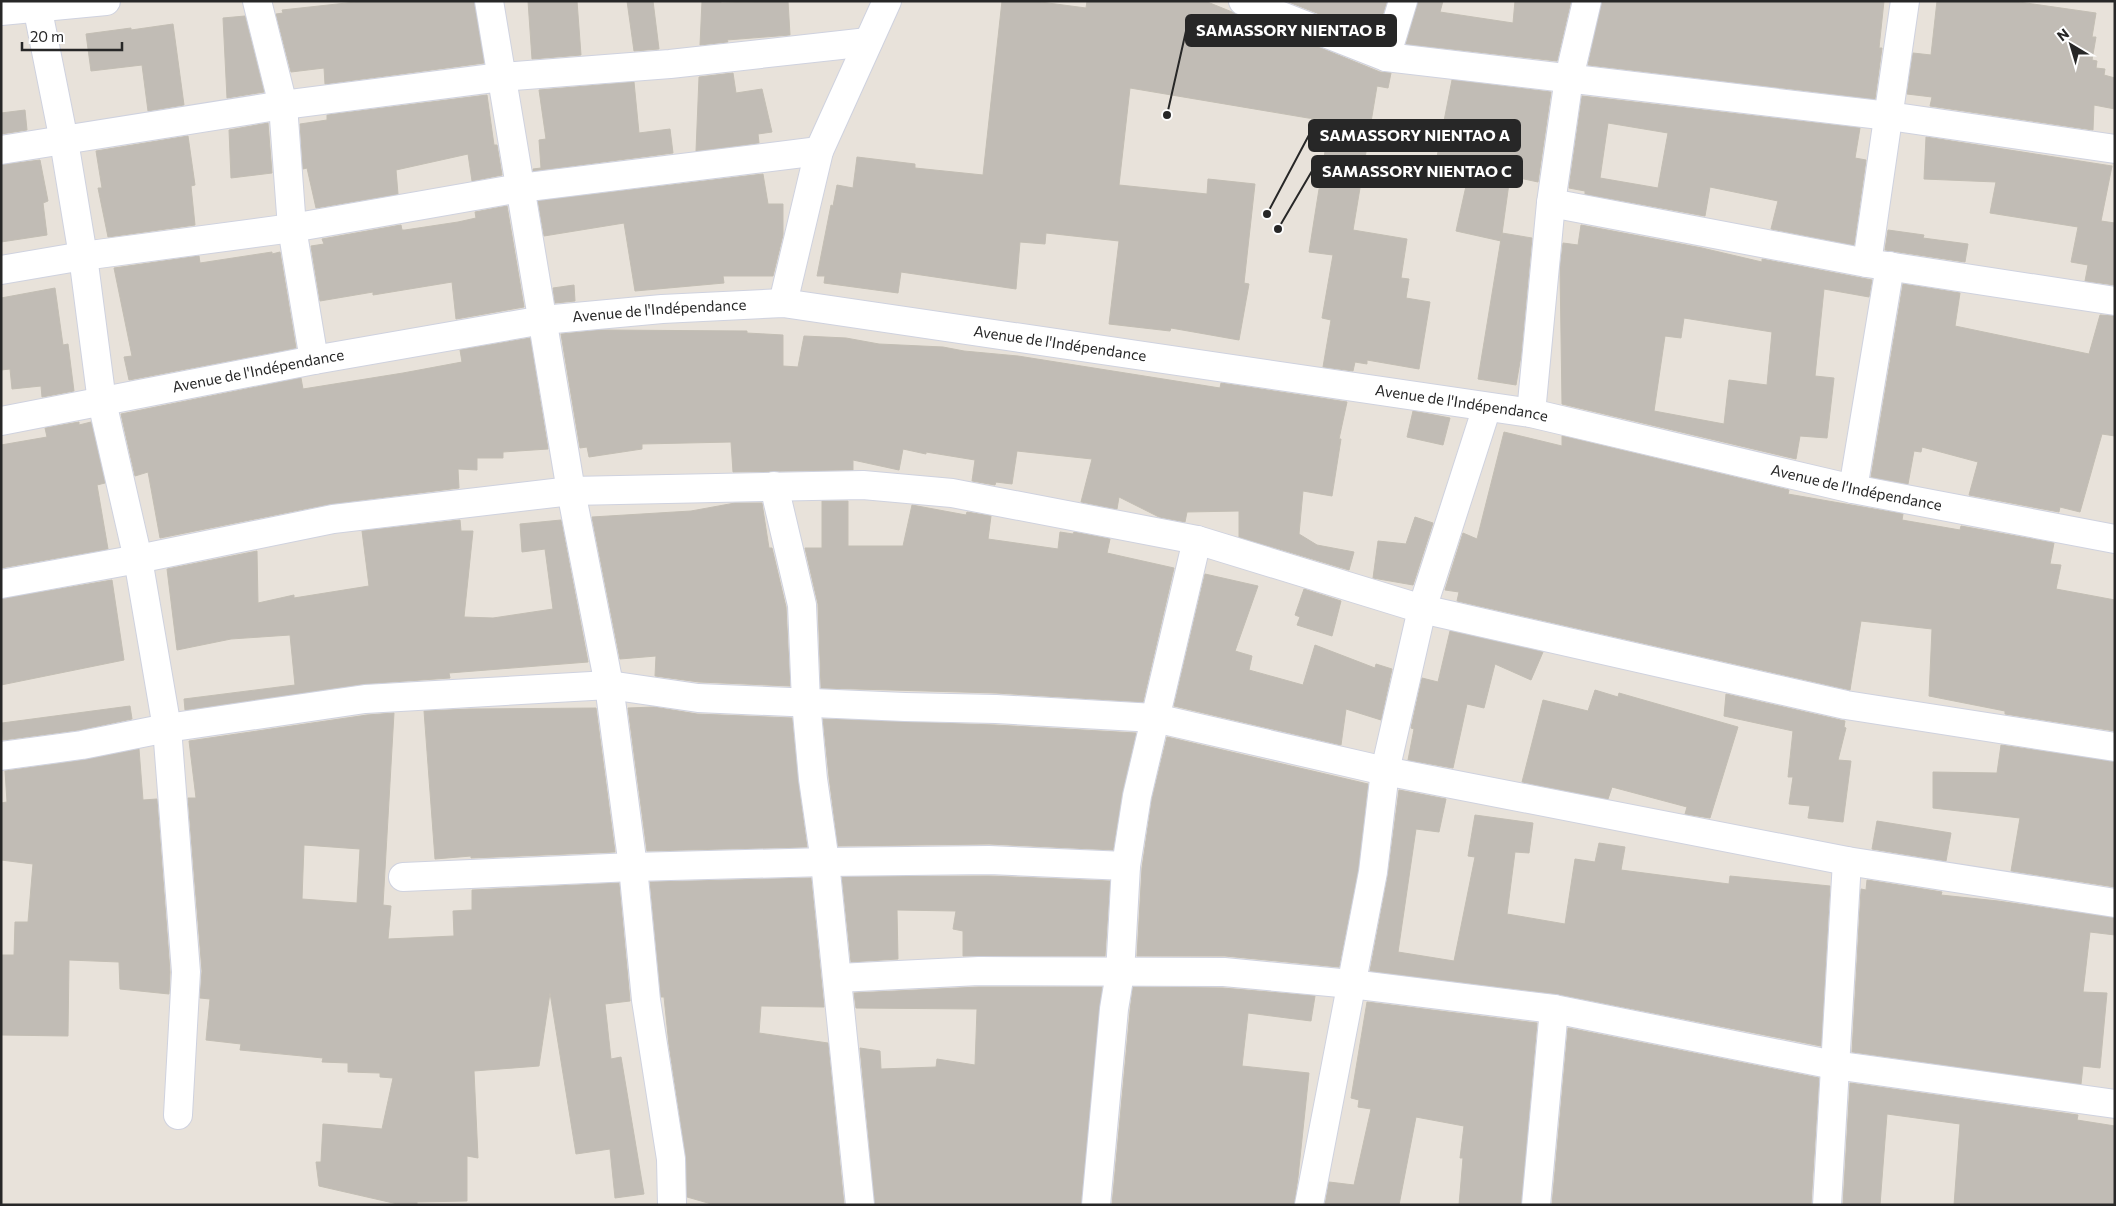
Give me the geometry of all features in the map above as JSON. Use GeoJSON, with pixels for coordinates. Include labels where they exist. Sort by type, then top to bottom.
{"type":"FeatureCollection","features":[{"type":"Feature","properties":{"kind":"street"},"geometry":{"type":"LineString","coordinates":[[1,11],[36,4],[106,1]]}},
{"type":"Feature","properties":{"kind":"street"},"geometry":{"type":"LineString","coordinates":[[257,1],[283,105],[292,228],[314,360]]}},
{"type":"Feature","properties":{"kind":"street"},"geometry":{"type":"LineString","coordinates":[[489,1],[572,491],[609,685],[633,866],[646,1000],[670,1159],[672,1205]]}},
{"type":"Feature","properties":{"kind":"street"},"geometry":{"type":"LineString","coordinates":[[783,303],[819,151],[887,1]]}},
{"type":"Feature","properties":{"kind":"street"},"geometry":{"type":"LineString","coordinates":[[1243,1],[1386,57],[1889,116],[2115,149]]}},
{"type":"Feature","properties":{"kind":"street"},"geometry":{"type":"LineString","coordinates":[[1386,57],[1403,1]]}},
{"type":"Feature","properties":{"kind":"street"},"geometry":{"type":"LineString","coordinates":[[1531,413],[1551,203],[1569,78],[1588,1]]}},
{"type":"Feature","properties":{"kind":"street"},"geometry":{"type":"LineString","coordinates":[[1853,489],[1879,265],[1889,116],[1905,1]]}},
{"type":"Feature","properties":{"kind":"street"},"geometry":{"type":"LineString","coordinates":[[36,4],[64,141],[83,256],[102,402],[138,560],[167,728],[186,972],[178,1115]]}},
{"type":"Feature","properties":{"kind":"street"},"geometry":{"type":"LineString","coordinates":[[1,150],[283,105],[502,77],[670,64],[868,42]]}},
{"type":"Feature","properties":{"kind":"street"},"geometry":{"type":"LineString","coordinates":[[1,270],[83,256],[292,228],[520,188],[819,151]]}},
{"type":"Feature","properties":{"kind":"street"},"geometry":{"type":"LineString","coordinates":[[1551,203],[1879,265],[2115,301]]}},
{"type":"Feature","properties":{"kind":"street","name":"Avenue de l'Indépendance"},"geometry":{"type":"LineString","coordinates":[[1,422],[314,360],[543,320],[662,309],[783,303],[1531,413],[1853,489],[2115,539]]}},
{"type":"Feature","properties":{"kind":"street"},"geometry":{"type":"LineString","coordinates":[[1308,1205],[1373,872],[1385,771],[1422,609],[1487,407]]}},
{"type":"Feature","properties":{"kind":"street"},"geometry":{"type":"LineString","coordinates":[[1,584],[138,560],[333,519],[572,491],[863,485],[952,493],[1197,540],[1422,609],[1846,705],[2115,747]]}},
{"type":"Feature","properties":{"kind":"street"},"geometry":{"type":"LineString","coordinates":[[774,486],[802,605],[806,702],[813,779],[826,862],[860,1205]]}},
{"type":"Feature","properties":{"kind":"street"},"geometry":{"type":"LineString","coordinates":[[1096,1205],[1114,1009],[1120,973],[1126,866],[1137,796],[1197,540]]}},
{"type":"Feature","properties":{"kind":"street"},"geometry":{"type":"LineString","coordinates":[[1,756],[82,745],[167,728],[365,699],[609,685],[698,698],[996,709],[1155,718],[1385,771],[1847,861],[2115,903]]}},
{"type":"Feature","properties":{"kind":"street"},"geometry":{"type":"LineString","coordinates":[[403,877],[633,866],[826,862],[989,860],[1126,866]]}},
{"type":"Feature","properties":{"kind":"street"},"geometry":{"type":"LineString","coordinates":[[1827,1205],[1847,861]]}},
{"type":"Feature","properties":{"kind":"street"},"geometry":{"type":"LineString","coordinates":[[838,978],[979,971],[1224,972],[1351,984],[1554,1009],[1834,1065],[2115,1104]]}},
{"type":"Feature","properties":{"kind":"street"},"geometry":{"type":"LineString","coordinates":[[1536,1205],[1554,1009]]}},
{"type":"Feature","properties":{"kind":"building"},"geometry":{"type":"Polygon","coordinates":[[[365,1],[474,1],[484,63],[325,84],[324,68],[291,72],[276,14],[283,13],[282,10],[365,1]]]}},
{"type":"Feature","properties":{"kind":"building"},"geometry":{"type":"Polygon","coordinates":[[[528,1],[577,1],[581,55],[532,59],[528,1]]]}},
{"type":"Feature","properties":{"kind":"building"},"geometry":{"type":"Polygon","coordinates":[[[627,1],[653,1],[659,49],[634,51],[627,1]]]}},
{"type":"Feature","properties":{"kind":"building"},"geometry":{"type":"Polygon","coordinates":[[[702,1],[721,1],[721,3],[788,1],[790,35],[727,40],[728,42],[700,45],[702,1]]]}},
{"type":"Feature","properties":{"kind":"building"},"geometry":{"type":"Polygon","coordinates":[[[1002,1],[1033,1],[1086,8],[1087,1],[1205,1],[1380,72],[1391,73],[1388,88],[1377,86],[1353,230],[1407,239],[1401,278],[1409,279],[1406,298],[1430,302],[1419,369],[1367,360],[1367,364],[1355,362],[1353,371],[1323,367],[1331,320],[1322,318],[1333,255],[1309,252],[1330,120],[1308,118],[1130,88],[1119,185],[1207,194],[1208,179],[1255,184],[1244,283],[1249,284],[1239,340],[1171,328],[1170,331],[1109,324],[1119,241],[1046,233],[1045,244],[1020,242],[1016,289],[901,272],[898,293],[824,283],[825,276],[817,276],[831,205],[833,206],[837,185],[853,188],[857,157],[915,164],[915,168],[983,175],[1002,1]]]}},
{"type":"Feature","properties":{"kind":"building"},"geometry":{"type":"Polygon","coordinates":[[[1286,1],[1387,1],[1376,36],[1286,1]]]}},
{"type":"Feature","properties":{"kind":"building"},"geometry":{"type":"Polygon","coordinates":[[[1418,1],[1443,1],[1440,12],[1513,23],[1515,1],[1571,1],[1557,61],[1406,44],[1418,1]]]}},
{"type":"Feature","properties":{"kind":"building"},"geometry":{"type":"Polygon","coordinates":[[[1602,1],[1884,1],[1879,48],[1882,48],[1875,99],[1588,65],[1602,1]]]}},
{"type":"Feature","properties":{"kind":"building"},"geometry":{"type":"Polygon","coordinates":[[[1937,1],[2012,1],[2096,13],[2092,37],[2096,37],[2092,60],[2097,61],[2096,68],[2105,69],[2104,75],[2115,78],[2115,109],[2094,105],[2093,130],[1930,106],[1932,97],[1907,94],[1913,53],[1931,55],[1937,1]]]}},
{"type":"Feature","properties":{"kind":"building"},"geometry":{"type":"Polygon","coordinates":[[[245,16],[264,92],[227,98],[223,18],[245,16]]]}},
{"type":"Feature","properties":{"kind":"building"},"geometry":{"type":"Polygon","coordinates":[[[173,24],[184,105],[148,111],[142,65],[91,71],[86,34],[173,24]]]}},
{"type":"Feature","properties":{"kind":"building"},"geometry":{"type":"Polygon","coordinates":[[[733,73],[736,93],[762,89],[772,132],[758,134],[759,143],[696,151],[699,77],[733,73]]]}},
{"type":"Feature","properties":{"kind":"building"},"geometry":{"type":"Polygon","coordinates":[[[1452,80],[1551,92],[1538,182],[1510,176],[1501,241],[1456,231],[1470,168],[1436,162],[1452,80]]]}},
{"type":"Feature","properties":{"kind":"building"},"geometry":{"type":"Polygon","coordinates":[[[634,82],[639,133],[670,129],[673,153],[533,171],[533,169],[541,168],[539,140],[546,139],[539,90],[634,82]]]}},
{"type":"Feature","properties":{"kind":"building"},"geometry":{"type":"Polygon","coordinates":[[[487,95],[494,145],[497,145],[502,175],[472,181],[468,154],[396,170],[398,194],[316,208],[307,168],[303,169],[300,124],[327,120],[327,115],[487,95]]]}},
{"type":"Feature","properties":{"kind":"building"},"geometry":{"type":"Polygon","coordinates":[[[1582,96],[1860,128],[1855,158],[1866,160],[1854,245],[1771,229],[1778,201],[1710,187],[1705,216],[1585,194],[1585,191],[1569,188],[1582,96]],[[1608,123],[1600,178],[1658,188],[1668,133],[1608,123]]]}},
{"type":"Feature","properties":{"kind":"building"},"geometry":{"type":"Polygon","coordinates":[[[25,110],[27,130],[1,134],[1,113],[25,110]]]}},
{"type":"Feature","properties":{"kind":"building"},"geometry":{"type":"Polygon","coordinates":[[[268,123],[272,173],[231,178],[229,130],[268,123]]]}},
{"type":"Feature","properties":{"kind":"building"},"geometry":{"type":"Polygon","coordinates":[[[188,136],[195,185],[191,186],[195,225],[108,237],[98,188],[102,188],[96,151],[188,136]]]}},
{"type":"Feature","properties":{"kind":"building"},"geometry":{"type":"Polygon","coordinates":[[[1926,137],[2112,166],[2101,221],[2115,223],[2115,285],[2085,281],[2088,265],[2071,262],[2078,227],[1990,213],[1996,182],[1924,179],[1926,137]]]}},
{"type":"Feature","properties":{"kind":"building"},"geometry":{"type":"Polygon","coordinates":[[[40,160],[48,201],[43,203],[47,235],[1,242],[1,165],[40,160]]]}},
{"type":"Feature","properties":{"kind":"building"},"geometry":{"type":"Polygon","coordinates":[[[763,174],[768,204],[783,204],[783,235],[773,276],[723,276],[724,283],[635,291],[624,223],[544,236],[538,201],[763,174]]]}},
{"type":"Feature","properties":{"kind":"building"},"geometry":{"type":"Polygon","coordinates":[[[507,206],[524,307],[456,319],[452,282],[373,295],[373,292],[320,301],[311,246],[324,244],[322,239],[401,225],[402,230],[405,230],[458,222],[476,218],[475,212],[507,206]]]}},
{"type":"Feature","properties":{"kind":"building"},"geometry":{"type":"Polygon","coordinates":[[[1581,225],[1702,248],[1762,262],[1762,259],[1872,280],[1869,297],[1824,289],[1815,376],[1834,378],[1827,438],[1800,436],[1796,459],[1562,404],[1560,268],[1563,243],[1578,245],[1581,225]],[[1684,318],[1681,338],[1665,336],[1654,411],[1724,424],[1729,380],[1767,385],[1772,332],[1684,318]]]}},
{"type":"Feature","properties":{"kind":"building"},"geometry":{"type":"Polygon","coordinates":[[[1888,230],[1924,235],[1923,238],[1968,244],[1965,262],[1885,250],[1888,230]]]}},
{"type":"Feature","properties":{"kind":"building"},"geometry":{"type":"Polygon","coordinates":[[[1502,233],[1532,238],[1521,356],[1516,385],[1478,379],[1502,233]]]}},
{"type":"Feature","properties":{"kind":"building"},"geometry":{"type":"Polygon","coordinates":[[[272,252],[272,254],[280,252],[296,348],[129,380],[124,357],[132,356],[114,268],[199,256],[200,263],[272,252]]]}},
{"type":"Feature","properties":{"kind":"building"},"geometry":{"type":"Polygon","coordinates":[[[1903,284],[1960,293],[1955,326],[2089,354],[2100,315],[2115,316],[2115,436],[2102,434],[2080,512],[2060,507],[2059,512],[1969,495],[1978,462],[1922,447],[1921,452],[1914,451],[1908,484],[1871,477],[1903,284]]]}},
{"type":"Feature","properties":{"kind":"building"},"geometry":{"type":"Polygon","coordinates":[[[574,285],[575,301],[555,303],[553,288],[574,285]]]}},
{"type":"Feature","properties":{"kind":"building"},"geometry":{"type":"Polygon","coordinates":[[[55,288],[63,345],[68,344],[74,391],[42,397],[41,386],[12,389],[10,369],[1,370],[1,298],[55,288]]]}},
{"type":"Feature","properties":{"kind":"building"},"geometry":{"type":"Polygon","coordinates":[[[601,330],[747,331],[747,333],[783,335],[783,366],[798,367],[804,336],[846,338],[879,344],[943,347],[1018,356],[1220,388],[1221,383],[1347,402],[1339,439],[1341,439],[1332,496],[1303,491],[1299,534],[1317,545],[1354,552],[1349,570],[1239,537],[1239,511],[1187,512],[1185,522],[1159,517],[1119,497],[1117,509],[1081,502],[1092,459],[1017,451],[1012,484],[996,482],[995,485],[972,481],[975,460],[903,449],[899,470],[853,460],[853,470],[733,472],[731,442],[642,444],[642,449],[589,457],[587,447],[580,448],[561,334],[601,330]]]}},
{"type":"Feature","properties":{"kind":"building"},"geometry":{"type":"Polygon","coordinates":[[[530,338],[548,449],[503,452],[503,458],[477,458],[477,470],[458,469],[459,488],[330,504],[160,538],[148,472],[135,476],[121,414],[301,378],[303,389],[403,373],[462,362],[460,350],[530,338]]]}},
{"type":"Feature","properties":{"kind":"building"},"geometry":{"type":"Polygon","coordinates":[[[1413,411],[1450,418],[1443,445],[1407,437],[1413,411]]]}},
{"type":"Feature","properties":{"kind":"building"},"geometry":{"type":"Polygon","coordinates":[[[79,422],[79,425],[91,422],[105,483],[97,485],[108,549],[1,568],[1,445],[47,437],[45,428],[79,422]]]}},
{"type":"Feature","properties":{"kind":"building"},"geometry":{"type":"Polygon","coordinates":[[[1504,432],[1562,446],[1562,436],[1789,490],[1788,494],[1903,514],[1902,520],[1960,530],[1961,526],[2054,543],[2050,564],[2061,565],[2056,589],[2115,600],[2115,731],[2005,714],[2005,711],[1929,696],[1932,629],[1861,621],[1850,690],[1457,601],[1459,592],[1445,590],[1463,533],[1477,539],[1504,432]]]}},
{"type":"Feature","properties":{"kind":"building"},"geometry":{"type":"Polygon","coordinates":[[[822,501],[848,501],[848,546],[903,546],[912,505],[966,515],[967,512],[991,516],[988,539],[1058,549],[1060,532],[1073,534],[1074,532],[1110,539],[1107,553],[1174,568],[1143,702],[996,693],[821,688],[818,604],[805,548],[822,548],[822,501]]]}},
{"type":"Feature","properties":{"kind":"building"},"geometry":{"type":"Polygon","coordinates":[[[735,503],[762,503],[769,548],[772,548],[786,607],[790,686],[699,682],[655,676],[656,656],[620,659],[592,517],[691,511],[735,503]]]}},
{"type":"Feature","properties":{"kind":"building"},"geometry":{"type":"Polygon","coordinates":[[[1415,517],[1433,523],[1413,585],[1373,578],[1378,541],[1406,544],[1415,517]]]}},
{"type":"Feature","properties":{"kind":"building"},"geometry":{"type":"Polygon","coordinates":[[[460,520],[461,531],[473,531],[464,617],[493,618],[553,609],[545,549],[522,552],[520,524],[561,520],[588,662],[449,673],[450,678],[363,684],[185,710],[184,699],[295,685],[290,635],[231,639],[177,650],[167,569],[257,551],[258,603],[294,595],[294,598],[369,586],[362,531],[460,520]]]}},
{"type":"Feature","properties":{"kind":"building"},"geometry":{"type":"Polygon","coordinates":[[[1205,574],[1258,586],[1235,651],[1252,656],[1249,670],[1303,685],[1315,645],[1375,668],[1376,664],[1392,669],[1381,720],[1346,709],[1341,745],[1174,706],[1205,574]]]}},
{"type":"Feature","properties":{"kind":"building"},"geometry":{"type":"Polygon","coordinates":[[[112,580],[124,660],[1,685],[1,599],[112,580]]]}},
{"type":"Feature","properties":{"kind":"building"},"geometry":{"type":"Polygon","coordinates":[[[1304,589],[1341,601],[1332,636],[1297,625],[1300,617],[1295,615],[1304,589]]]}},
{"type":"Feature","properties":{"kind":"building"},"geometry":{"type":"Polygon","coordinates":[[[1450,631],[1543,652],[1531,680],[1495,664],[1484,708],[1467,704],[1453,768],[1408,760],[1414,729],[1411,728],[1422,678],[1438,682],[1450,631]]]}},
{"type":"Feature","properties":{"kind":"building"},"geometry":{"type":"Polygon","coordinates":[[[1595,690],[1618,697],[1619,693],[1738,727],[1710,818],[1685,814],[1687,807],[1612,787],[1608,799],[1522,782],[1543,700],[1588,711],[1595,690]]]}},
{"type":"Feature","properties":{"kind":"building"},"geometry":{"type":"Polygon","coordinates":[[[1726,694],[1845,721],[1844,727],[1846,728],[1838,760],[1851,761],[1843,822],[1808,818],[1810,806],[1789,804],[1793,777],[1788,777],[1793,731],[1724,716],[1726,694]]]}},
{"type":"Feature","properties":{"kind":"building"},"geometry":{"type":"Polygon","coordinates":[[[130,706],[132,719],[79,730],[3,740],[2,723],[130,706]]]}},
{"type":"Feature","properties":{"kind":"building"},"geometry":{"type":"Polygon","coordinates":[[[654,707],[697,714],[792,718],[807,847],[647,851],[628,708],[654,707]]]}},
{"type":"Feature","properties":{"kind":"building"},"geometry":{"type":"Polygon","coordinates":[[[596,708],[615,852],[471,858],[471,856],[435,859],[424,711],[596,708]]]}},
{"type":"Feature","properties":{"kind":"building"},"geometry":{"type":"Polygon","coordinates":[[[394,713],[383,905],[391,906],[388,939],[454,936],[453,911],[472,910],[472,890],[619,883],[630,1001],[605,1004],[611,1059],[621,1057],[644,1194],[615,1198],[610,1149],[576,1154],[550,993],[539,1066],[474,1071],[478,1158],[467,1156],[467,1201],[417,1202],[417,1205],[402,1205],[319,1186],[316,1162],[321,1162],[323,1124],[382,1129],[393,1078],[380,1077],[380,1073],[348,1072],[348,1063],[322,1062],[323,1058],[240,1050],[241,1044],[206,1040],[210,999],[200,998],[202,971],[188,798],[196,798],[189,741],[367,715],[394,713]],[[304,845],[302,899],[357,903],[360,849],[304,845]]]}},
{"type":"Feature","properties":{"kind":"building"},"geometry":{"type":"Polygon","coordinates":[[[823,719],[995,725],[1136,733],[1122,794],[1113,850],[989,844],[838,846],[823,719]]]}},
{"type":"Feature","properties":{"kind":"building"},"geometry":{"type":"Polygon","coordinates":[[[1167,737],[1368,784],[1358,870],[1339,967],[1225,956],[1137,956],[1142,868],[1152,799],[1167,737]]]}},
{"type":"Feature","properties":{"kind":"building"},"geometry":{"type":"Polygon","coordinates":[[[2001,745],[2115,762],[2115,887],[2011,871],[2020,818],[1933,808],[1933,772],[1997,773],[2001,745]]]}},
{"type":"Feature","properties":{"kind":"building"},"geometry":{"type":"Polygon","coordinates":[[[139,749],[143,800],[157,799],[170,972],[169,994],[120,989],[119,962],[69,960],[68,1036],[1,1035],[1,955],[14,955],[15,922],[28,922],[33,864],[1,860],[1,803],[7,802],[5,771],[84,760],[139,749]]]}},
{"type":"Feature","properties":{"kind":"building"},"geometry":{"type":"Polygon","coordinates":[[[1399,790],[1446,799],[1439,832],[1416,829],[1398,952],[1454,961],[1475,857],[1468,856],[1475,815],[1533,823],[1529,853],[1515,852],[1507,914],[1565,924],[1575,859],[1595,862],[1599,843],[1625,847],[1621,870],[1729,884],[1730,876],[1830,886],[1821,1046],[1557,994],[1370,971],[1388,875],[1399,790]]]}},
{"type":"Feature","properties":{"kind":"building"},"geometry":{"type":"Polygon","coordinates":[[[1877,821],[1951,833],[1946,861],[1872,849],[1877,821]]]}},
{"type":"Feature","properties":{"kind":"building"},"geometry":{"type":"Polygon","coordinates":[[[989,876],[1110,881],[1105,956],[963,956],[963,931],[953,929],[956,911],[897,910],[898,959],[851,962],[842,877],[989,876]]]}},
{"type":"Feature","properties":{"kind":"building"},"geometry":{"type":"Polygon","coordinates":[[[811,878],[824,1007],[761,1006],[759,1033],[828,1043],[844,1205],[715,1205],[687,1197],[686,1157],[669,1045],[664,997],[661,997],[650,882],[811,878]]]}},
{"type":"Feature","properties":{"kind":"building"},"geometry":{"type":"Polygon","coordinates":[[[1867,880],[1942,892],[1941,895],[1998,901],[2115,918],[2115,935],[2090,932],[2083,992],[2107,993],[2100,1068],[2083,1066],[2081,1084],[1852,1052],[1861,889],[1866,890],[1867,880]]]}},
{"type":"Feature","properties":{"kind":"building"},"geometry":{"type":"Polygon","coordinates":[[[979,987],[1102,987],[1081,1205],[875,1205],[860,1048],[880,1051],[881,1069],[936,1067],[937,1059],[975,1065],[977,1009],[856,1008],[854,993],[979,987]]]}},
{"type":"Feature","properties":{"kind":"building"},"geometry":{"type":"Polygon","coordinates":[[[1133,987],[1223,988],[1315,996],[1311,1021],[1248,1013],[1242,1066],[1309,1073],[1294,1205],[1112,1205],[1133,987]]]}},
{"type":"Feature","properties":{"kind":"building"},"geometry":{"type":"Polygon","coordinates":[[[1367,1002],[1537,1023],[1521,1205],[1459,1205],[1463,1158],[1460,1158],[1464,1126],[1416,1117],[1399,1205],[1325,1205],[1329,1182],[1354,1185],[1371,1109],[1358,1107],[1359,1100],[1351,1098],[1367,1002]]]}},
{"type":"Feature","properties":{"kind":"building"},"geometry":{"type":"Polygon","coordinates":[[[1568,1028],[1819,1078],[1811,1205],[1552,1205],[1568,1028]]]}},
{"type":"Feature","properties":{"kind":"building"},"geometry":{"type":"Polygon","coordinates":[[[1850,1083],[2078,1115],[2077,1120],[2115,1126],[2115,1205],[1954,1205],[1960,1124],[1887,1114],[1880,1205],[1843,1205],[1850,1083]]]}},
{"type":"Feature","properties":{"kind":"place","name":"SAMASSORY NIENTAO B"},"geometry":{"type":"Point","coordinates":[1167,115]}},
{"type":"Feature","properties":{"kind":"place","name":"SAMASSORY NIENTAO A"},"geometry":{"type":"Point","coordinates":[1267,214]}},
{"type":"Feature","properties":{"kind":"place","name":"SAMASSORY NIENTAO C"},"geometry":{"type":"Point","coordinates":[1278,229]}}]}
